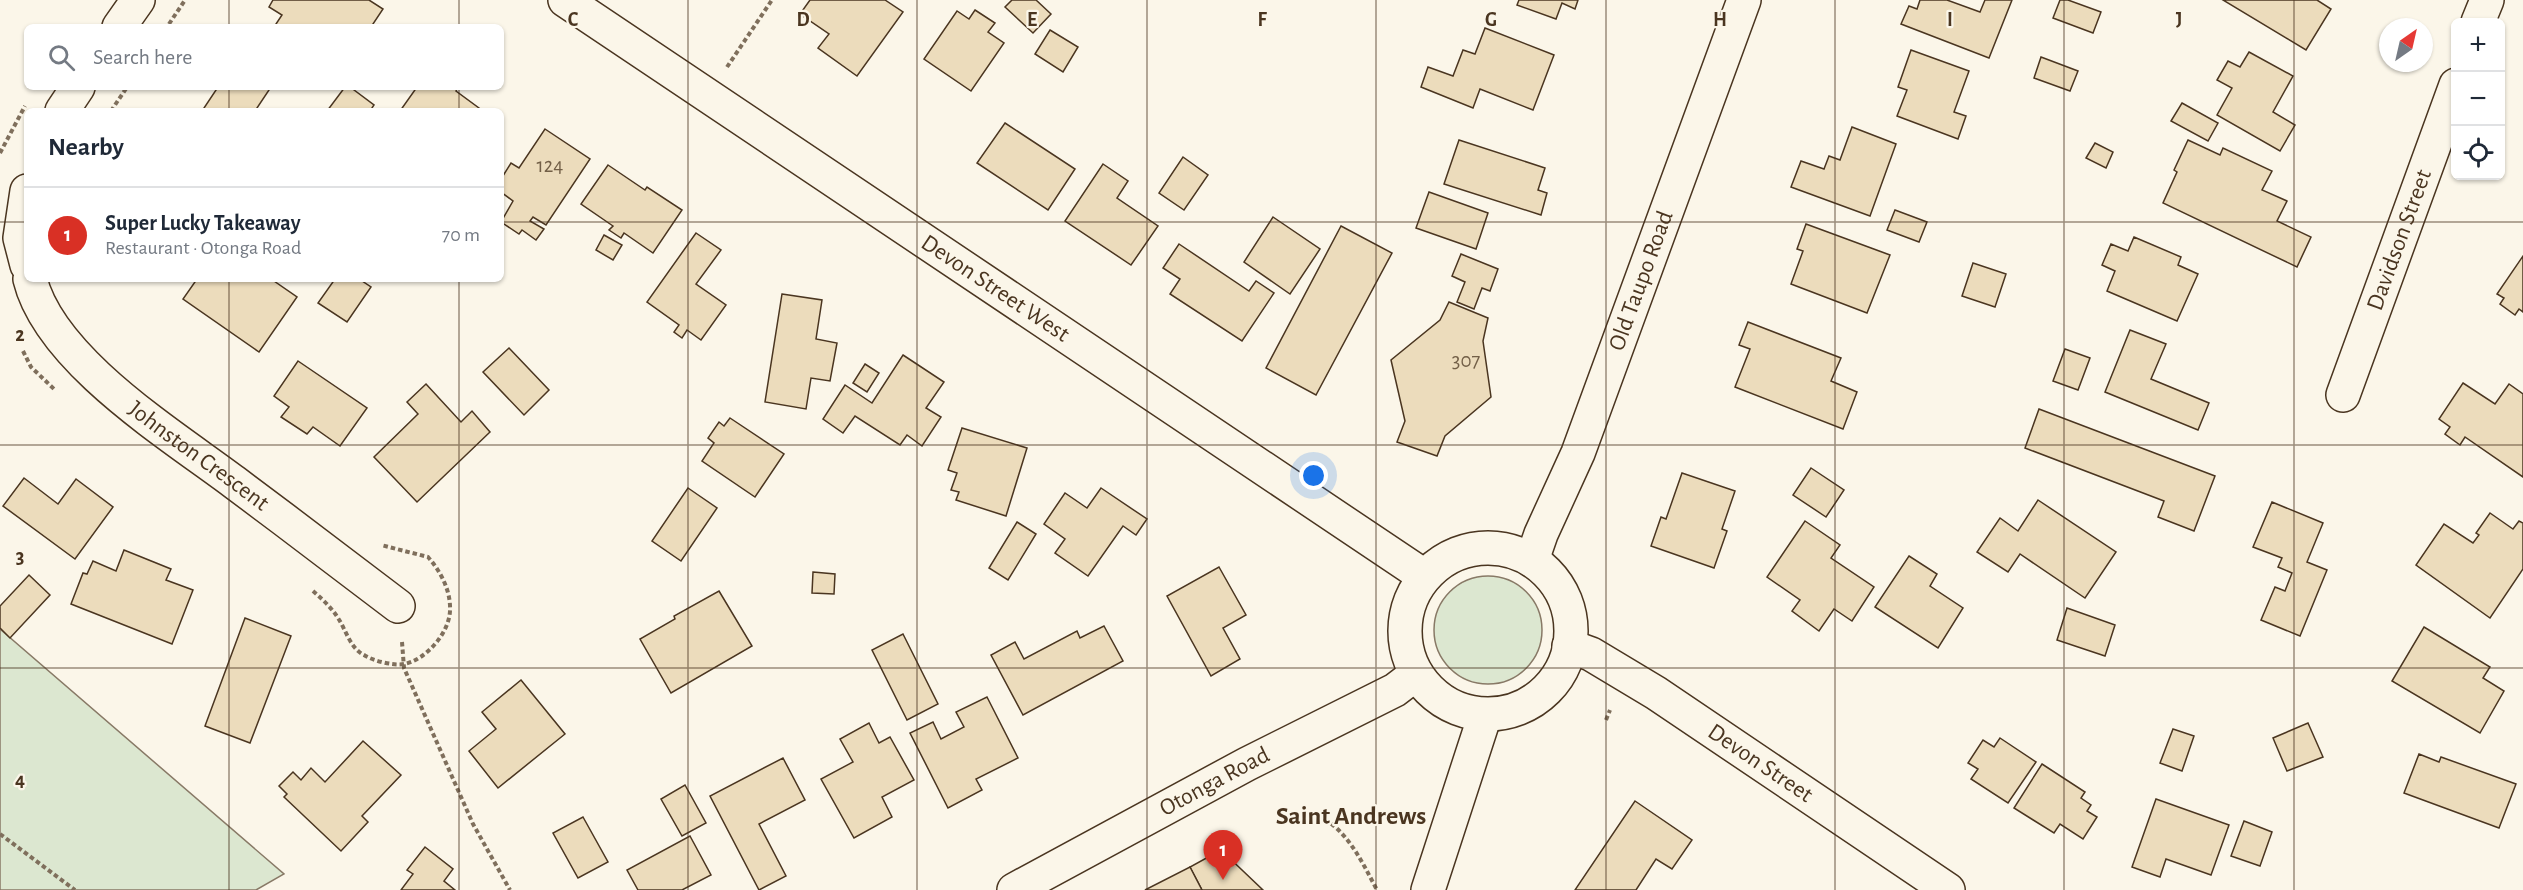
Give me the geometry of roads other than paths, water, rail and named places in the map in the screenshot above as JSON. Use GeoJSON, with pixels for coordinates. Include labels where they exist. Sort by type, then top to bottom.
{"type":"FeatureCollection","features":[{"type":"Feature","properties":{"kind":"main road"},"geometry":{"type":"LineString","coordinates":[[121,24],[138,0]]}},
{"type":"Feature","properties":{"kind":"main road","name":"Devon Street West"},"geometry":{"type":"LineString","coordinates":[[565,0],[1424,576]]}},
{"type":"Feature","properties":{"kind":"main road","name":"Old Taupo Road"},"geometry":{"type":"LineString","coordinates":[[1532,560],[1541,534],[1578,453],[1744,0]]}},
{"type":"Feature","properties":{"kind":"main road"},"geometry":{"type":"LineString","coordinates":[[2480,18],[2487,0]]}},
{"type":"Feature","properties":{"kind":"main road"},"geometry":{"type":"LineString","coordinates":[[64,108],[76,90]]}},
{"type":"Feature","properties":{"kind":"main road","name":"Davidson Street"},"geometry":{"type":"LineString","coordinates":[[2343,395],[2451,99]]}},
{"type":"Feature","properties":{"kind":"main road"},"geometry":{"type":"LineString","coordinates":[[24,211],[20,238],[24,253]]}},
{"type":"Feature","properties":{"kind":"main road","name":"Johnston Crescent"},"geometry":{"type":"LineString","coordinates":[[31,282],[35,297],[59,334],[105,384],[398,606]]}},
{"type":"Feature","properties":{"kind":"main road"},"geometry":{"type":"LineString","coordinates":[[1486,548],[1510,550],[1532,560],[1549,573],[1561,590],[1570,610],[1568,658],[1556,681],[1536,701],[1512,712],[1485,715],[1464,712],[1445,704],[1428,691],[1416,674],[1406,650],[1404,624],[1410,599],[1424,576],[1441,561],[1463,551],[1486,548]]}},
{"type":"Feature","properties":{"kind":"main road","name":"Devon Street"},"geometry":{"type":"LineString","coordinates":[[1569,646],[1591,654],[1656,693],[1948,890]]}},
{"type":"Feature","properties":{"kind":"main road","name":"Otonga Road"},"geometry":{"type":"LineString","coordinates":[[1014,890],[1247,764],[1395,690],[1416,674]]}},
{"type":"Feature","properties":{"kind":"main road"},"geometry":{"type":"LineString","coordinates":[[1428,890],[1485,715]]}},
{"type":"Feature","properties":{"kind":"place","name":"Super Lucky Takeaway"},"geometry":{"type":"Point","coordinates":[1223,880]}},
{"type":"Feature","properties":{"kind":"district","name":"Saint Andrews"},"geometry":{"type":"Point","coordinates":[1351,816]}}]}
